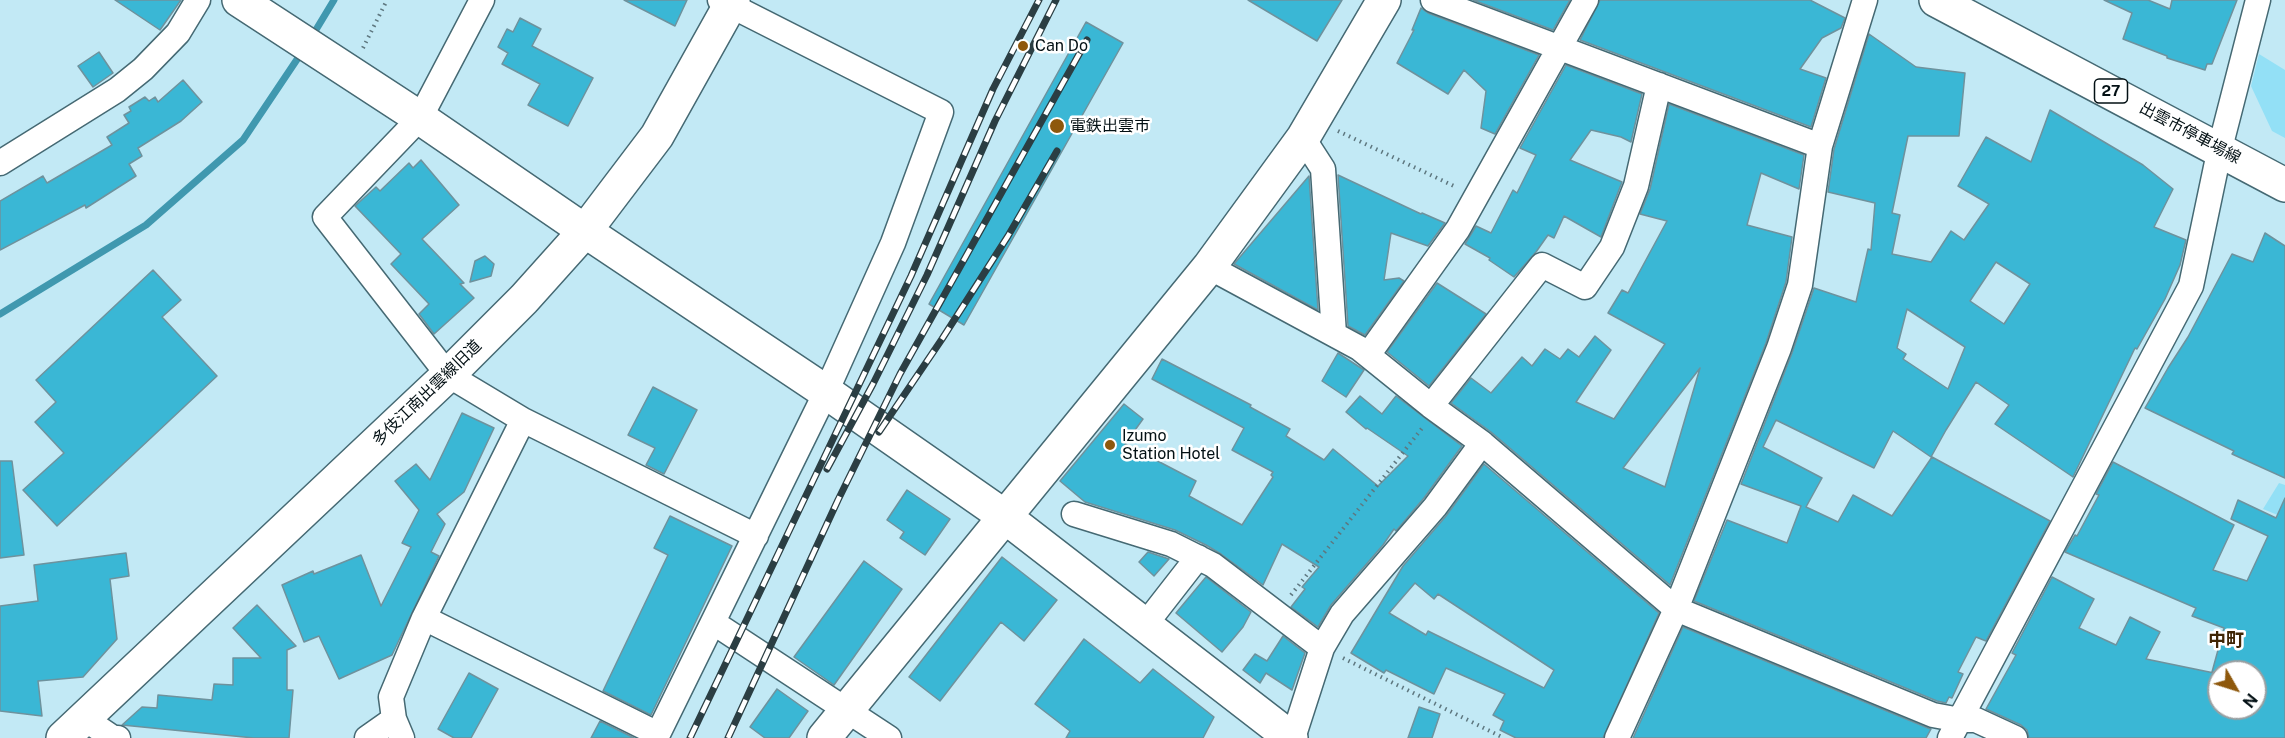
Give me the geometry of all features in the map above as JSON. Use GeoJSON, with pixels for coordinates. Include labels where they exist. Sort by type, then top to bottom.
{"type":"FeatureCollection","features":[{"type":"Feature","properties":{"kind":"street"},"geometry":{"type":"LineString","coordinates":[[0,163],[117,90],[144,69],[178,33],[198,0]]}},
{"type":"Feature","properties":{"kind":"street"},"geometry":{"type":"LineString","coordinates":[[239,0],[420,118],[826,392],[1004,516],[1292,738],[1322,648],[1342,614],[1435,507],[1482,443]]}},
{"type":"Feature","properties":{"kind":"street"},"geometry":{"type":"LineString","coordinates":[[482,0],[420,118],[326,217],[448,375],[523,420],[756,536]]}},
{"type":"Feature","properties":{"kind":"street"},"geometry":{"type":"LineString","coordinates":[[824,738],[1209,267],[1308,129],[1384,0]]}},
{"type":"Feature","properties":{"kind":"street"},"geometry":{"type":"LineString","coordinates":[[1432,0],[1820,146]]}},
{"type":"Feature","properties":{"kind":"street"},"geometry":{"type":"LineString","coordinates":[[1368,355],[1458,229],[1586,0]]}},
{"type":"Feature","properties":{"kind":"street"},"geometry":{"type":"LineString","coordinates":[[1617,738],[1676,609],[1779,348],[1800,285],[1820,146],[1865,0]]}},
{"type":"Feature","properties":{"kind":"street","name":"出雲市停車場線"},"geometry":{"type":"LineString","coordinates":[[1936,0],[2285,184]]}},
{"type":"Feature","properties":{"kind":"street"},"geometry":{"type":"LineString","coordinates":[[1955,729],[2191,286],[2220,148],[2258,0]]}},
{"type":"Feature","properties":{"kind":"street"},"geometry":{"type":"LineString","coordinates":[[424,618],[657,736],[714,622],[826,392],[893,243],[941,112],[727,2]]}},
{"type":"Feature","properties":{"kind":"street","name":"多伎江南出雲線旧道"},"geometry":{"type":"LineString","coordinates":[[74,728],[448,375],[524,298],[585,231],[657,136],[727,2]]}},
{"type":"Feature","properties":{"kind":"street"},"geometry":{"type":"LineString","coordinates":[[1434,408],[1542,265],[1585,287],[1612,247],[1636,186],[1659,86]]}},
{"type":"Feature","properties":{"kind":"street"},"geometry":{"type":"LineString","coordinates":[[1308,129],[1323,169],[1334,334]]}},
{"type":"Feature","properties":{"kind":"street"},"geometry":{"type":"LineString","coordinates":[[1209,267],[1334,334],[1368,355],[1482,443],[1676,609],[1933,715],[1955,729]]}},
{"type":"Feature","properties":{"kind":"street"},"geometry":{"type":"LineString","coordinates":[[367,738],[398,728],[392,697],[424,618],[523,420]]}},
{"type":"Feature","properties":{"kind":"street"},"geometry":{"type":"LineString","coordinates":[[1074,514],[1171,544],[1213,565],[1322,648]]}},
{"type":"Feature","properties":{"kind":"street"},"geometry":{"type":"LineString","coordinates":[[1145,625],[1198,557]]}},
{"type":"Feature","properties":{"kind":"street"},"geometry":{"type":"LineString","coordinates":[[714,622],[889,738]]}},
{"type":"Feature","properties":{"kind":"street"},"geometry":{"type":"LineString","coordinates":[[1955,729],[1976,720],[2014,738]]}},
{"type":"Feature","properties":{"kind":"street"},"geometry":{"type":"LineString","coordinates":[[74,728],[118,738]]}},
{"type":"Feature","properties":{"kind":"path"},"geometry":{"type":"LineString","coordinates":[[347,71],[387,0]]}},
{"type":"Feature","properties":{"kind":"path"},"geometry":{"type":"LineString","coordinates":[[1308,129],[1475,197]]}},
{"type":"Feature","properties":{"kind":"path"},"geometry":{"type":"LineString","coordinates":[[1276,614],[1434,408]]}},
{"type":"Feature","properties":{"kind":"path"},"geometry":{"type":"LineString","coordinates":[[1322,648],[1504,738]]}},
{"type":"Feature","properties":{"kind":"shaded area"},"geometry":{"type":"Polygon","coordinates":[[[2259,54],[2285,70],[2285,138],[2272,131],[2251,86],[2259,54]]]}},
{"type":"Feature","properties":{"kind":"shaded area"},"geometry":{"type":"Polygon","coordinates":[[[2279,483],[2285,485],[2285,518],[2263,509],[2279,483]]]}},
{"type":"Feature","properties":{"kind":"building"},"geometry":{"type":"Polygon","coordinates":[[[115,0],[181,0],[160,30],[115,0]]]}},
{"type":"Feature","properties":{"kind":"building"},"geometry":{"type":"Polygon","coordinates":[[[624,0],[687,0],[675,26],[624,0]]]}},
{"type":"Feature","properties":{"kind":"building"},"geometry":{"type":"Polygon","coordinates":[[[1248,0],[1342,0],[1317,41],[1248,0]]]}},
{"type":"Feature","properties":{"kind":"building"},"geometry":{"type":"Polygon","coordinates":[[[1473,0],[1570,0],[1553,30],[1473,0]]]}},
{"type":"Feature","properties":{"kind":"building"},"geometry":{"type":"Polygon","coordinates":[[[1600,0],[1810,0],[1845,18],[1841,28],[1822,38],[1800,69],[1826,78],[1811,127],[1580,40],[1600,0]]]}},
{"type":"Feature","properties":{"kind":"building"},"geometry":{"type":"Polygon","coordinates":[[[2104,0],[2148,0],[2170,9],[2172,0],[2237,0],[2212,64],[2207,64],[2205,70],[2167,58],[2167,56],[2123,39],[2132,13],[2104,0]]]}},
{"type":"Feature","properties":{"kind":"building"},"geometry":{"type":"Polygon","coordinates":[[[1421,8],[1428,13],[1539,55],[1495,134],[1481,128],[1486,91],[1464,70],[1448,94],[1397,63],[1414,30],[1412,30],[1421,8]]]}},
{"type":"Feature","properties":{"kind":"building"},"geometry":{"type":"Polygon","coordinates":[[[520,18],[541,29],[532,46],[593,78],[568,126],[528,105],[540,84],[502,64],[508,53],[498,47],[507,29],[513,32],[520,18]]]}},
{"type":"Feature","properties":{"kind":"building"},"geometry":{"type":"Polygon","coordinates":[[[1086,22],[1123,43],[964,325],[929,304],[1086,22]]]}},
{"type":"Feature","properties":{"kind":"building"},"geometry":{"type":"Polygon","coordinates":[[[1869,34],[1916,67],[1965,73],[1959,136],[1908,136],[1892,213],[1900,215],[1892,254],[1931,262],[1951,231],[1964,240],[1989,204],[1958,186],[1986,137],[2031,162],[2050,110],[2143,165],[2173,189],[2154,227],[2186,240],[2180,265],[2165,299],[2137,349],[2135,348],[2073,477],[1995,424],[2009,405],[1976,382],[1931,457],[1893,431],[1874,468],[1776,420],[1763,447],[1822,478],[1806,507],[1838,522],[1853,495],[1892,516],[1932,457],[2050,521],[1986,641],[1976,637],[1958,672],[1963,674],[1952,698],[1949,697],[1946,703],[1694,601],[1727,520],[1787,543],[1801,506],[1741,484],[1792,353],[1814,288],[1856,302],[1868,249],[1871,250],[1875,203],[1828,192],[1834,149],[1869,34]],[[1996,262],[1970,301],[2004,324],[2030,284],[1996,262]],[[1907,309],[1897,348],[1906,354],[1903,359],[1948,389],[1965,347],[1907,309]]]}},
{"type":"Feature","properties":{"kind":"building"},"geometry":{"type":"Polygon","coordinates":[[[99,52],[113,73],[93,87],[78,66],[99,52]]]}},
{"type":"Feature","properties":{"kind":"building"},"geometry":{"type":"Polygon","coordinates":[[[1566,65],[1642,94],[1631,142],[1621,137],[1591,130],[1570,160],[1622,182],[1601,237],[1564,216],[1554,238],[1548,235],[1514,277],[1489,260],[1490,258],[1465,244],[1476,226],[1491,233],[1513,190],[1517,193],[1536,155],[1520,148],[1566,65]]]}},
{"type":"Feature","properties":{"kind":"building"},"geometry":{"type":"Polygon","coordinates":[[[183,80],[202,102],[181,121],[138,148],[142,156],[129,164],[136,176],[86,208],[85,205],[0,250],[0,201],[43,176],[47,183],[112,145],[107,137],[129,123],[124,115],[131,111],[129,107],[145,97],[149,101],[155,97],[158,102],[183,80]]]}},
{"type":"Feature","properties":{"kind":"building"},"geometry":{"type":"Polygon","coordinates":[[[1669,104],[1804,155],[1799,189],[1761,173],[1747,225],[1792,237],[1786,282],[1766,343],[1670,585],[1491,432],[1451,403],[1471,378],[1491,393],[1522,357],[1532,366],[1545,349],[1560,359],[1568,349],[1579,357],[1595,336],[1611,350],[1576,402],[1614,419],[1665,344],[1608,313],[1622,290],[1628,293],[1667,221],[1640,214],[1650,189],[1669,104]],[[1700,368],[1623,468],[1665,487],[1700,368]]]}},
{"type":"Feature","properties":{"kind":"building"},"geometry":{"type":"Polygon","coordinates":[[[421,160],[459,205],[422,239],[464,283],[460,284],[474,298],[434,334],[419,314],[429,304],[391,264],[401,254],[355,206],[376,187],[380,191],[409,163],[413,168],[421,160]]]}},
{"type":"Feature","properties":{"kind":"building"},"geometry":{"type":"Polygon","coordinates":[[[1338,175],[1445,223],[1428,246],[1391,233],[1384,280],[1399,278],[1404,281],[1365,335],[1348,326],[1338,175]]]}},
{"type":"Feature","properties":{"kind":"building"},"geometry":{"type":"Polygon","coordinates":[[[1309,176],[1318,310],[1234,264],[1309,176]]]}},
{"type":"Feature","properties":{"kind":"building"},"geometry":{"type":"Polygon","coordinates":[[[2265,233],[2285,246],[2285,478],[2232,454],[2234,451],[2145,408],[2188,337],[2232,254],[2253,262],[2265,233]]]}},
{"type":"Feature","properties":{"kind":"building"},"geometry":{"type":"Polygon","coordinates":[[[485,256],[494,264],[491,276],[470,282],[475,261],[485,256]]]}},
{"type":"Feature","properties":{"kind":"building"},"geometry":{"type":"Polygon","coordinates":[[[153,270],[181,300],[162,317],[217,376],[57,526],[23,490],[64,453],[35,422],[56,402],[36,380],[153,270]]]}},
{"type":"Feature","properties":{"kind":"building"},"geometry":{"type":"Polygon","coordinates":[[[1437,283],[1486,314],[1429,386],[1387,352],[1437,283]]]}},
{"type":"Feature","properties":{"kind":"building"},"geometry":{"type":"Polygon","coordinates":[[[1338,353],[1364,370],[1346,397],[1322,381],[1338,353]]]}},
{"type":"Feature","properties":{"kind":"building"},"geometry":{"type":"Polygon","coordinates":[[[1162,359],[1251,405],[1250,407],[1290,429],[1286,436],[1324,460],[1333,449],[1378,486],[1408,456],[1366,429],[1346,412],[1360,396],[1382,414],[1396,396],[1462,446],[1424,498],[1396,531],[1394,529],[1331,605],[1318,627],[1291,607],[1305,589],[1302,587],[1319,567],[1282,544],[1263,585],[1206,545],[1175,530],[1085,502],[1060,481],[1124,404],[1143,419],[1125,444],[1196,481],[1189,496],[1242,525],[1273,477],[1271,475],[1273,472],[1232,450],[1244,428],[1152,379],[1162,359]]]}},
{"type":"Feature","properties":{"kind":"building"},"geometry":{"type":"Polygon","coordinates":[[[653,387],[697,410],[664,474],[646,465],[655,448],[628,435],[653,387]]]}},
{"type":"Feature","properties":{"kind":"building"},"geometry":{"type":"Polygon","coordinates":[[[462,413],[494,428],[464,492],[437,514],[445,524],[431,552],[439,556],[392,655],[339,679],[319,636],[304,642],[282,585],[313,571],[314,574],[361,555],[381,606],[411,547],[402,543],[419,510],[395,481],[416,464],[430,480],[462,413]]]}},
{"type":"Feature","properties":{"kind":"building"},"geometry":{"type":"Polygon","coordinates":[[[0,461],[12,461],[24,555],[0,558],[0,461]]]}},
{"type":"Feature","properties":{"kind":"building"},"geometry":{"type":"Polygon","coordinates":[[[2113,462],[2234,525],[2213,570],[2247,581],[2268,536],[2231,519],[2238,500],[2276,518],[2285,498],[2285,738],[2029,738],[2027,730],[2021,725],[1986,709],[2016,655],[2012,653],[2052,577],[2094,599],[2079,628],[2116,645],[2130,617],[2160,632],[2146,659],[2207,672],[2207,720],[2267,720],[2267,660],[2215,660],[2224,628],[2192,616],[2196,608],[2065,552],[2075,535],[2077,536],[2099,495],[2096,494],[2113,462]]]}},
{"type":"Feature","properties":{"kind":"building"},"geometry":{"type":"Polygon","coordinates":[[[1484,464],[1659,613],[1603,738],[1516,738],[1500,730],[1504,721],[1493,715],[1505,694],[1446,668],[1434,694],[1386,670],[1384,673],[1351,653],[1403,566],[1446,516],[1484,464]],[[1415,583],[1389,613],[1426,635],[1428,631],[1544,688],[1554,670],[1438,594],[1434,599],[1415,583]]]}},
{"type":"Feature","properties":{"kind":"building"},"geometry":{"type":"Polygon","coordinates":[[[907,490],[950,519],[925,555],[900,538],[904,532],[887,520],[907,490]]]}},
{"type":"Feature","properties":{"kind":"building"},"geometry":{"type":"Polygon","coordinates":[[[670,516],[732,546],[651,715],[603,691],[668,555],[654,548],[670,516]]]}},
{"type":"Feature","properties":{"kind":"building"},"geometry":{"type":"Polygon","coordinates":[[[1148,552],[1169,559],[1154,576],[1139,562],[1148,552]]]}},
{"type":"Feature","properties":{"kind":"building"},"geometry":{"type":"Polygon","coordinates":[[[126,553],[129,576],[110,579],[117,639],[83,677],[38,681],[42,716],[0,711],[0,606],[38,601],[34,565],[126,553]]]}},
{"type":"Feature","properties":{"kind":"building"},"geometry":{"type":"Polygon","coordinates":[[[1002,557],[1057,600],[1024,641],[1001,622],[940,701],[909,677],[1002,557]]]}},
{"type":"Feature","properties":{"kind":"building"},"geometry":{"type":"Polygon","coordinates":[[[864,561],[902,589],[834,685],[794,657],[864,561]]]}},
{"type":"Feature","properties":{"kind":"building"},"geometry":{"type":"Polygon","coordinates":[[[1206,577],[1251,612],[1243,627],[1222,652],[1176,613],[1206,577]]]}},
{"type":"Feature","properties":{"kind":"building"},"geometry":{"type":"Polygon","coordinates":[[[257,605],[296,646],[287,650],[287,690],[293,690],[289,738],[254,738],[122,725],[142,707],[157,708],[158,695],[212,700],[214,684],[233,685],[233,658],[261,658],[233,628],[257,605]]]}},
{"type":"Feature","properties":{"kind":"building"},"geometry":{"type":"Polygon","coordinates":[[[1683,627],[1931,729],[1926,738],[1633,738],[1683,627]]]}},
{"type":"Feature","properties":{"kind":"building"},"geometry":{"type":"Polygon","coordinates":[[[1283,636],[1305,653],[1292,690],[1266,673],[1260,683],[1243,670],[1255,654],[1267,661],[1283,636]]]}},
{"type":"Feature","properties":{"kind":"building"},"geometry":{"type":"Polygon","coordinates":[[[1084,639],[1140,683],[1153,669],[1214,717],[1203,738],[1066,738],[1070,731],[1035,704],[1084,639]]]}},
{"type":"Feature","properties":{"kind":"building"},"geometry":{"type":"Polygon","coordinates":[[[469,673],[498,689],[471,738],[454,738],[438,729],[469,673]]]}},
{"type":"Feature","properties":{"kind":"building"},"geometry":{"type":"Polygon","coordinates":[[[777,689],[808,711],[789,738],[765,738],[750,727],[777,689]]]}},
{"type":"Feature","properties":{"kind":"building"},"geometry":{"type":"Polygon","coordinates":[[[1419,707],[1440,714],[1432,738],[1408,738],[1419,707]]]}},
{"type":"Feature","properties":{"kind":"building"},"geometry":{"type":"Polygon","coordinates":[[[600,721],[634,738],[591,738],[600,721]]]}},
{"type":"Feature","properties":{"kind":"waterway"},"geometry":{"type":"LineString","coordinates":[[311,38],[334,0]]}},
{"type":"Feature","properties":{"kind":"waterway"},"geometry":{"type":"LineString","coordinates":[[0,314],[146,225],[243,140],[302,52]]}},
{"type":"Feature","properties":{"kind":"railway"},"geometry":{"type":"LineString","coordinates":[[690,738],[911,276],[993,89],[1039,0]]}},
{"type":"Feature","properties":{"kind":"railway"},"geometry":{"type":"LineString","coordinates":[[827,469],[873,384],[927,275],[995,121],[1056,0]]}},
{"type":"Feature","properties":{"kind":"railway"},"geometry":{"type":"LineString","coordinates":[[728,738],[838,500],[900,374],[1087,40]]}},
{"type":"Feature","properties":{"kind":"railway"},"geometry":{"type":"LineString","coordinates":[[879,432],[1008,236],[1057,151]]}},
{"type":"Feature","properties":{"kind":"place","name":"Can Do"},"geometry":{"type":"Point","coordinates":[1023,46]}},
{"type":"Feature","properties":{"kind":"place","name":"電鉄出雲市"},"geometry":{"type":"Point","coordinates":[1057,126]}},
{"type":"Feature","properties":{"kind":"place","name":"Izumo Station Hotel"},"geometry":{"type":"Point","coordinates":[1110,445]}},
{"type":"Feature","properties":{"kind":"district","name":"中町"},"geometry":{"type":"Point","coordinates":[2226,640]}}]}
